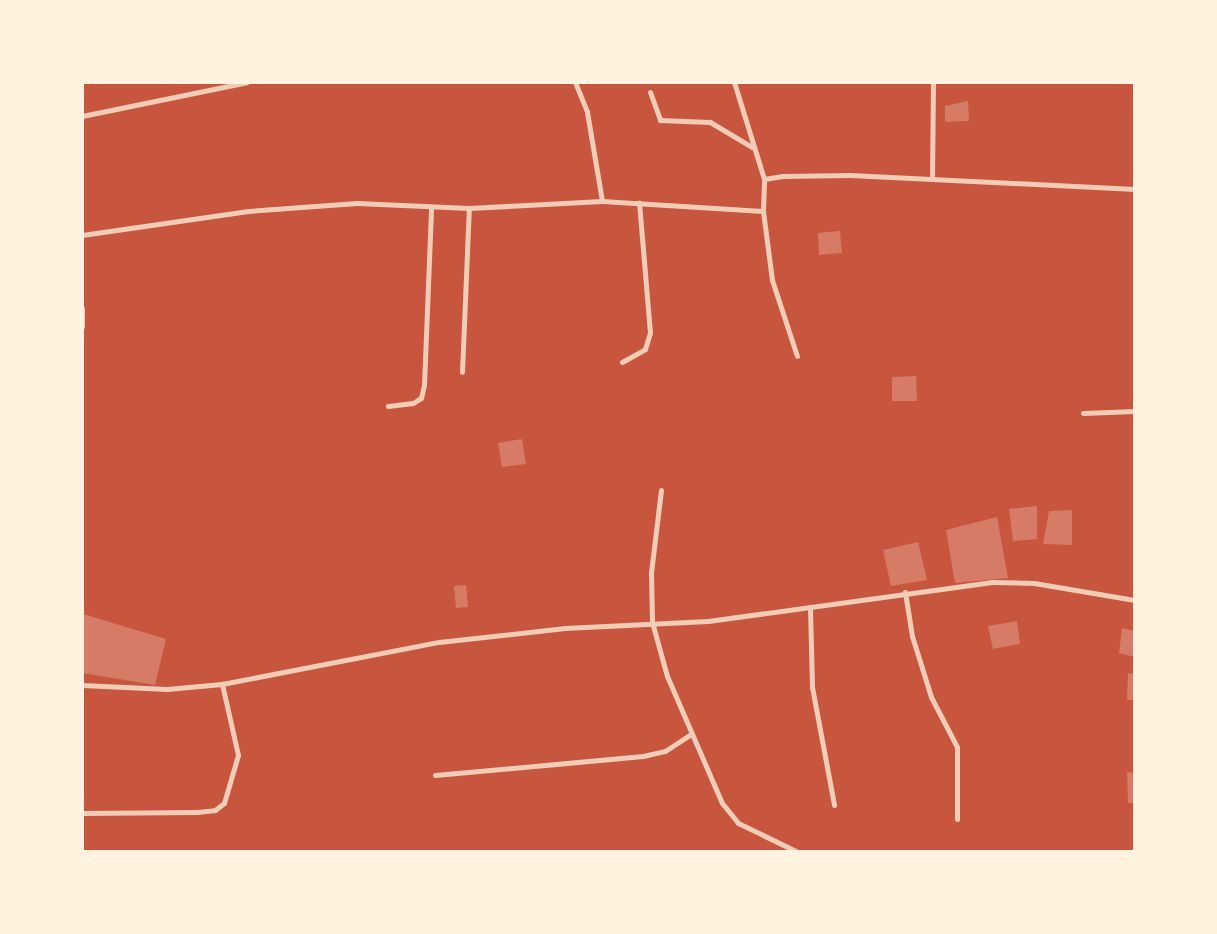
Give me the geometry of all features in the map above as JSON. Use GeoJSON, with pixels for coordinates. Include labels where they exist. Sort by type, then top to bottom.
{"type":"FeatureCollection","features":[{"type":"Feature","properties":{"kind":"street"},"geometry":{"type":"LineString","coordinates":[[82,117],[247,82]]}},
{"type":"Feature","properties":{"kind":"street"},"geometry":{"type":"LineString","coordinates":[[575,82],[587,111],[602,201]]}},
{"type":"Feature","properties":{"kind":"street"},"geometry":{"type":"LineString","coordinates":[[733,82],[764,178],[763,211],[772,280],[797,356]]}},
{"type":"Feature","properties":{"kind":"street"},"geometry":{"type":"LineString","coordinates":[[932,179],[933,82]]}},
{"type":"Feature","properties":{"kind":"street"},"geometry":{"type":"LineString","coordinates":[[650,92],[660,120],[710,122],[752,147]]}},
{"type":"Feature","properties":{"kind":"street"},"geometry":{"type":"LineString","coordinates":[[764,178],[850,175],[1135,189]]}},
{"type":"Feature","properties":{"kind":"street"},"geometry":{"type":"LineString","coordinates":[[82,235],[301,205],[469,208],[602,201],[763,211]]}},
{"type":"Feature","properties":{"kind":"street"},"geometry":{"type":"LineString","coordinates":[[622,362],[645,349],[650,333],[639,202]]}},
{"type":"Feature","properties":{"kind":"street"},"geometry":{"type":"LineString","coordinates":[[387,406],[413,403],[421,398],[424,385],[431,207]]}},
{"type":"Feature","properties":{"kind":"street"},"geometry":{"type":"LineString","coordinates":[[462,372],[469,208]]}},
{"type":"Feature","properties":{"kind":"street"},"geometry":{"type":"LineString","coordinates":[[82,309],[82,327]]}},
{"type":"Feature","properties":{"kind":"street"},"geometry":{"type":"LineString","coordinates":[[1083,413],[1135,411]]}},
{"type":"Feature","properties":{"kind":"street"},"geometry":{"type":"LineString","coordinates":[[661,490],[651,573],[652,622],[690,735],[722,803],[738,823],[798,852]]}},
{"type":"Feature","properties":{"kind":"street"},"geometry":{"type":"LineString","coordinates":[[82,685],[167,689],[222,684],[439,642],[652,622],[708,621],[992,582],[1034,583],[1135,600]]}},
{"type":"Feature","properties":{"kind":"street"},"geometry":{"type":"LineString","coordinates":[[905,592],[912,636],[931,697],[957,747],[957,819]]}},
{"type":"Feature","properties":{"kind":"street"},"geometry":{"type":"LineString","coordinates":[[810,609],[812,687],[834,805]]}},
{"type":"Feature","properties":{"kind":"street"},"geometry":{"type":"LineString","coordinates":[[82,813],[197,812],[215,810],[224,803],[238,755],[222,684]]}},
{"type":"Feature","properties":{"kind":"street"},"geometry":{"type":"LineString","coordinates":[[435,775],[643,756],[664,751],[690,735]]}},
{"type":"Feature","properties":{"kind":"building"},"geometry":{"type":"Polygon","coordinates":[[[968,101],[969,121],[945,122],[945,106],[968,101]]]}},
{"type":"Feature","properties":{"kind":"building"},"geometry":{"type":"Polygon","coordinates":[[[840,231],[842,253],[819,255],[818,233],[840,231]]]}},
{"type":"Feature","properties":{"kind":"building"},"geometry":{"type":"Polygon","coordinates":[[[916,376],[917,401],[892,401],[892,377],[916,376]]]}},
{"type":"Feature","properties":{"kind":"building"},"geometry":{"type":"Polygon","coordinates":[[[522,439],[526,464],[502,467],[498,443],[522,439]]]}},
{"type":"Feature","properties":{"kind":"building"},"geometry":{"type":"Polygon","coordinates":[[[1037,506],[1037,539],[1013,541],[1009,509],[1037,506]]]}},
{"type":"Feature","properties":{"kind":"building"},"geometry":{"type":"Polygon","coordinates":[[[1072,510],[1072,545],[1043,544],[1049,511],[1072,510]]]}},
{"type":"Feature","properties":{"kind":"building"},"geometry":{"type":"Polygon","coordinates":[[[997,517],[1008,578],[955,583],[946,530],[997,517]]]}},
{"type":"Feature","properties":{"kind":"building"},"geometry":{"type":"Polygon","coordinates":[[[918,542],[927,580],[891,586],[883,550],[918,542]]]}},
{"type":"Feature","properties":{"kind":"building"},"geometry":{"type":"Polygon","coordinates":[[[466,585],[468,607],[456,608],[454,586],[466,585]]]}},
{"type":"Feature","properties":{"kind":"building"},"geometry":{"type":"Polygon","coordinates":[[[83,614],[166,639],[155,685],[83,673],[83,614]]]}},
{"type":"Feature","properties":{"kind":"building"},"geometry":{"type":"Polygon","coordinates":[[[1017,621],[1020,644],[993,649],[988,626],[1017,621]]]}},
{"type":"Feature","properties":{"kind":"building"},"geometry":{"type":"Polygon","coordinates":[[[1122,628],[1135,631],[1135,657],[1119,653],[1122,628]]]}},
{"type":"Feature","properties":{"kind":"building"},"geometry":{"type":"Polygon","coordinates":[[[1128,673],[1135,674],[1135,700],[1127,700],[1128,673]]]}},
{"type":"Feature","properties":{"kind":"building"},"geometry":{"type":"Polygon","coordinates":[[[1127,772],[1135,773],[1135,803],[1128,803],[1127,772]]]}}]}
